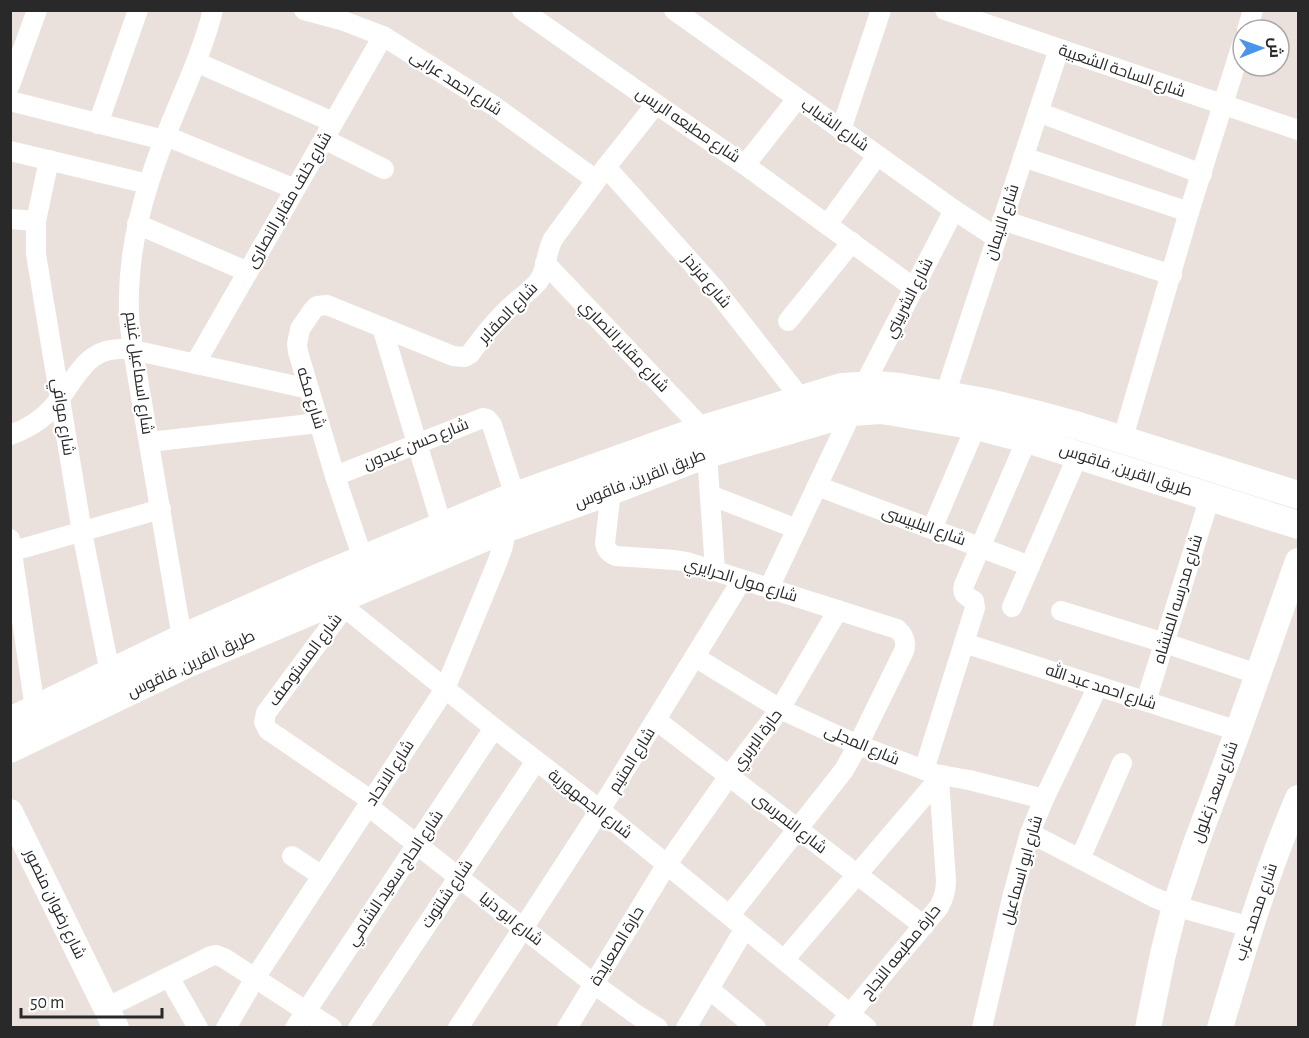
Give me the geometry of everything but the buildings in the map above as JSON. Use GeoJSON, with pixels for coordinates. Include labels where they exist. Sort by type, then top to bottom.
{"type":"FeatureCollection","features":[{"type":"Feature","properties":{"kind":"main road","name":"طريق القرين, فاقوس"},"geometry":{"type":"LineString","coordinates":[[10,749],[191,662],[340,604],[507,528],[611,491],[705,441],[802,400],[842,387],[888,385],[990,403],[1079,426],[1299,495]]}},
{"type":"Feature","properties":{"kind":"main road","name":"طريق القرين, فاقوس"},"geometry":{"type":"LineString","coordinates":[[23,715],[183,638],[313,580],[513,497],[705,441],[852,412],[880,410],[976,426],[1028,439],[1299,525]]}},
{"type":"Feature","properties":{"kind":"street"},"geometry":{"type":"LineString","coordinates":[[10,85],[38,10]]}},
{"type":"Feature","properties":{"kind":"street"},"geometry":{"type":"LineString","coordinates":[[98,124],[138,10]]}},
{"type":"Feature","properties":{"kind":"street","name":"شارع اسماعيل غنيم"},"geometry":{"type":"LineString","coordinates":[[183,638],[133,350],[129,314],[130,274],[137,224],[148,184],[196,62],[213,10]]}},
{"type":"Feature","properties":{"kind":"street","name":"شارع احمد عرابى"},"geometry":{"type":"LineString","coordinates":[[304,10],[341,20],[383,36],[601,173]]}},
{"type":"Feature","properties":{"kind":"street","name":"شارع مطبعه الريس"},"geometry":{"type":"LineString","coordinates":[[522,10],[745,165],[914,288]]}},
{"type":"Feature","properties":{"kind":"street"},"geometry":{"type":"LineString","coordinates":[[841,130],[881,10]]}},
{"type":"Feature","properties":{"kind":"street","name":"شارع الساحة الشعبية"},"geometry":{"type":"LineString","coordinates":[[945,10],[1299,130]]}},
{"type":"Feature","properties":{"kind":"street","name":"شارع الشباب"},"geometry":{"type":"LineString","coordinates":[[678,12],[954,210],[1000,229],[1172,275]]}},
{"type":"Feature","properties":{"kind":"street","name":"شارع خلف مقابر النصارى"},"geometry":{"type":"LineString","coordinates":[[195,364],[383,36]]}},
{"type":"Feature","properties":{"kind":"street","name":"شارع الايمان"},"geometry":{"type":"LineString","coordinates":[[945,395],[1059,49]]}},
{"type":"Feature","properties":{"kind":"street"},"geometry":{"type":"LineString","coordinates":[[196,62],[328,131],[384,169]]}},
{"type":"Feature","properties":{"kind":"street"},"geometry":{"type":"LineString","coordinates":[[1122,441],[1231,78]]}},
{"type":"Feature","properties":{"kind":"street"},"geometry":{"type":"LineString","coordinates":[[745,165],[797,99]]}},
{"type":"Feature","properties":{"kind":"street"},"geometry":{"type":"LineString","coordinates":[[10,101],[98,124],[165,138],[296,189]]}},
{"type":"Feature","properties":{"kind":"street","name":"شارع المقابر"},"geometry":{"type":"LineString","coordinates":[[382,327],[453,356],[465,357],[470,354],[492,325],[541,278],[553,239],[601,173],[656,104]]}},
{"type":"Feature","properties":{"kind":"street"},"geometry":{"type":"LineString","coordinates":[[1038,111],[1202,174]]}},
{"type":"Feature","properties":{"kind":"street"},"geometry":{"type":"LineString","coordinates":[[10,151],[148,184]]}},
{"type":"Feature","properties":{"kind":"street"},"geometry":{"type":"LineString","coordinates":[[827,225],[878,156]]}},
{"type":"Feature","properties":{"kind":"street"},"geometry":{"type":"LineString","coordinates":[[1023,158],[1190,212]]}},
{"type":"Feature","properties":{"kind":"street","name":"شارع موافي"},"geometry":{"type":"LineString","coordinates":[[49,160],[36,221],[36,254],[82,532],[110,674]]}},
{"type":"Feature","properties":{"kind":"street","name":"شارع فرندز"},"geometry":{"type":"LineString","coordinates":[[601,173],[715,289],[802,400]]}},
{"type":"Feature","properties":{"kind":"street","name":"شارع الشربيني"},"geometry":{"type":"LineString","coordinates":[[864,385],[954,210]]}},
{"type":"Feature","properties":{"kind":"street"},"geometry":{"type":"LineString","coordinates":[[10,219],[36,221]]}},
{"type":"Feature","properties":{"kind":"street"},"geometry":{"type":"LineString","coordinates":[[137,224],[248,272]]}},
{"type":"Feature","properties":{"kind":"street"},"geometry":{"type":"LineString","coordinates":[[788,321],[852,242]]}},
{"type":"Feature","properties":{"kind":"street","name":"شارع مقابر النصاري"},"geometry":{"type":"LineString","coordinates":[[545,263],[705,441]]}},
{"type":"Feature","properties":{"kind":"street","name":"شارع مكه"},"geometry":{"type":"LineString","coordinates":[[363,559],[335,476],[297,344],[300,329],[316,306],[327,306],[382,327]]}},
{"type":"Feature","properties":{"kind":"street"},"geometry":{"type":"LineString","coordinates":[[382,327],[442,526]]}},
{"type":"Feature","properties":{"kind":"street"},"geometry":{"type":"LineString","coordinates":[[10,435],[31,426],[42,418],[73,381],[84,363],[112,349],[133,350],[309,389]]}},
{"type":"Feature","properties":{"kind":"street"},"geometry":{"type":"LineString","coordinates":[[769,588],[852,412]]}},
{"type":"Feature","properties":{"kind":"street","name":"شارع حسن عبدون"},"geometry":{"type":"LineString","coordinates":[[335,476],[479,419],[487,419],[492,425],[513,497]]}},
{"type":"Feature","properties":{"kind":"street"},"geometry":{"type":"LineString","coordinates":[[150,442],[319,423]]}},
{"type":"Feature","properties":{"kind":"street"},"geometry":{"type":"LineString","coordinates":[[932,530],[976,426]]}},
{"type":"Feature","properties":{"kind":"street"},"geometry":{"type":"LineString","coordinates":[[784,960],[857,874],[935,775],[964,643],[975,605],[963,590],[1028,439]]}},
{"type":"Feature","properties":{"kind":"street"},"geometry":{"type":"LineString","coordinates":[[705,441],[715,570]]}},
{"type":"Feature","properties":{"kind":"street"},"geometry":{"type":"LineString","coordinates":[[1012,608],[1078,455]]}},
{"type":"Feature","properties":{"kind":"street","name":"شارع البلبيسى"},"geometry":{"type":"LineString","coordinates":[[817,486],[1030,566]]}},
{"type":"Feature","properties":{"kind":"street","name":"شارع مول الحرايري"},"geometry":{"type":"LineString","coordinates":[[611,491],[605,543],[610,554],[675,560],[715,570],[897,629],[902,633],[906,645],[904,651],[858,745]]}},
{"type":"Feature","properties":{"kind":"street"},"geometry":{"type":"LineString","coordinates":[[710,495],[797,529]]}},
{"type":"Feature","properties":{"kind":"street","name":"شارع الاتحاد"},"geometry":{"type":"LineString","coordinates":[[226,1028],[255,978],[445,689],[497,563],[513,497]]}},
{"type":"Feature","properties":{"kind":"street","name":"شارع مدرسه المنشاه"},"geometry":{"type":"LineString","coordinates":[[1146,701],[1210,497]]}},
{"type":"Feature","properties":{"kind":"street"},"geometry":{"type":"LineString","coordinates":[[23,715],[11,548],[82,532],[161,509]]}},
{"type":"Feature","properties":{"kind":"street","name":"شارع سعد زغلول"},"geometry":{"type":"LineString","coordinates":[[1148,1028],[1162,954],[1175,906],[1257,674],[1291,606],[1299,561]]}},
{"type":"Feature","properties":{"kind":"street","name":"شارع الجمهورية"},"geometry":{"type":"LineString","coordinates":[[313,580],[445,689],[738,921],[784,960],[844,1020],[867,1028]]}},
{"type":"Feature","properties":{"kind":"street","name":"شارع المتيم"},"geometry":{"type":"LineString","coordinates":[[458,1028],[600,810],[742,580]]}},
{"type":"Feature","properties":{"kind":"street","name":"شارع المستوصف"},"geometry":{"type":"LineString","coordinates":[[340,604],[266,713],[264,722],[268,730],[370,804]]}},
{"type":"Feature","properties":{"kind":"street","name":"حارة البربري"},"geometry":{"type":"LineString","coordinates":[[667,864],[780,709],[838,610]]}},
{"type":"Feature","properties":{"kind":"street"},"geometry":{"type":"LineString","coordinates":[[1061,611],[1257,674]]}},
{"type":"Feature","properties":{"kind":"street","name":"شارع احمد عبد الله"},"geometry":{"type":"LineString","coordinates":[[964,643],[1238,731]]}},
{"type":"Feature","properties":{"kind":"street","name":"شارع المجلى"},"geometry":{"type":"LineString","coordinates":[[695,657],[780,709],[858,745],[935,775],[969,780],[1044,800]]}},
{"type":"Feature","properties":{"kind":"street","name":"شارع ابو اسماعيل"},"geometry":{"type":"LineString","coordinates":[[981,1028],[1030,833],[1098,686]]}},
{"type":"Feature","properties":{"kind":"street","name":"شارع النمرسى"},"geometry":{"type":"LineString","coordinates":[[656,720],[924,926]]}},
{"type":"Feature","properties":{"kind":"street","name":"شارع الحاج سعيد الشامي"},"geometry":{"type":"LineString","coordinates":[[301,1019],[494,728]]}},
{"type":"Feature","properties":{"kind":"street"},"geometry":{"type":"LineString","coordinates":[[686,1028],[709,989],[738,921],[798,829],[844,770],[858,745]]}},
{"type":"Feature","properties":{"kind":"street","name":"شارع شلتوت"},"geometry":{"type":"LineString","coordinates":[[358,1028],[536,761]]}},
{"type":"Feature","properties":{"kind":"street"},"geometry":{"type":"LineString","coordinates":[[1080,859],[1122,763]]}},
{"type":"Feature","properties":{"kind":"street","name":"حارة مطبعه النجاح"},"geometry":{"type":"LineString","coordinates":[[844,1020],[924,926],[943,899],[946,890],[935,775]]}},
{"type":"Feature","properties":{"kind":"street","name":"شارع محمد عزب"},"geometry":{"type":"LineString","coordinates":[[1220,1028],[1266,879],[1299,798]]}},
{"type":"Feature","properties":{"kind":"street","name":"شارع ابو دنيا"},"geometry":{"type":"LineString","coordinates":[[370,804],[458,878],[594,984],[658,1028]]}},
{"type":"Feature","properties":{"kind":"street","name":"شارع رضوان منصور"},"geometry":{"type":"LineString","coordinates":[[10,812],[111,1018]]}},
{"type":"Feature","properties":{"kind":"street"},"geometry":{"type":"LineString","coordinates":[[1030,833],[1153,897],[1175,906],[1250,927]]}},
{"type":"Feature","properties":{"kind":"street"},"geometry":{"type":"LineString","coordinates":[[292,856],[322,876]]}},
{"type":"Feature","properties":{"kind":"street","name":"حارة الصعايدة"},"geometry":{"type":"LineString","coordinates":[[567,1028],[667,864]]}},
{"type":"Feature","properties":{"kind":"street"},"geometry":{"type":"LineString","coordinates":[[111,1018],[169,977],[216,955],[255,978],[301,1019],[332,1028]]}},
{"type":"Feature","properties":{"kind":"street"},"geometry":{"type":"LineString","coordinates":[[169,977],[198,1028]]}},
{"type":"Feature","properties":{"kind":"street"},"geometry":{"type":"LineString","coordinates":[[709,989],[756,1028]]}}]}
